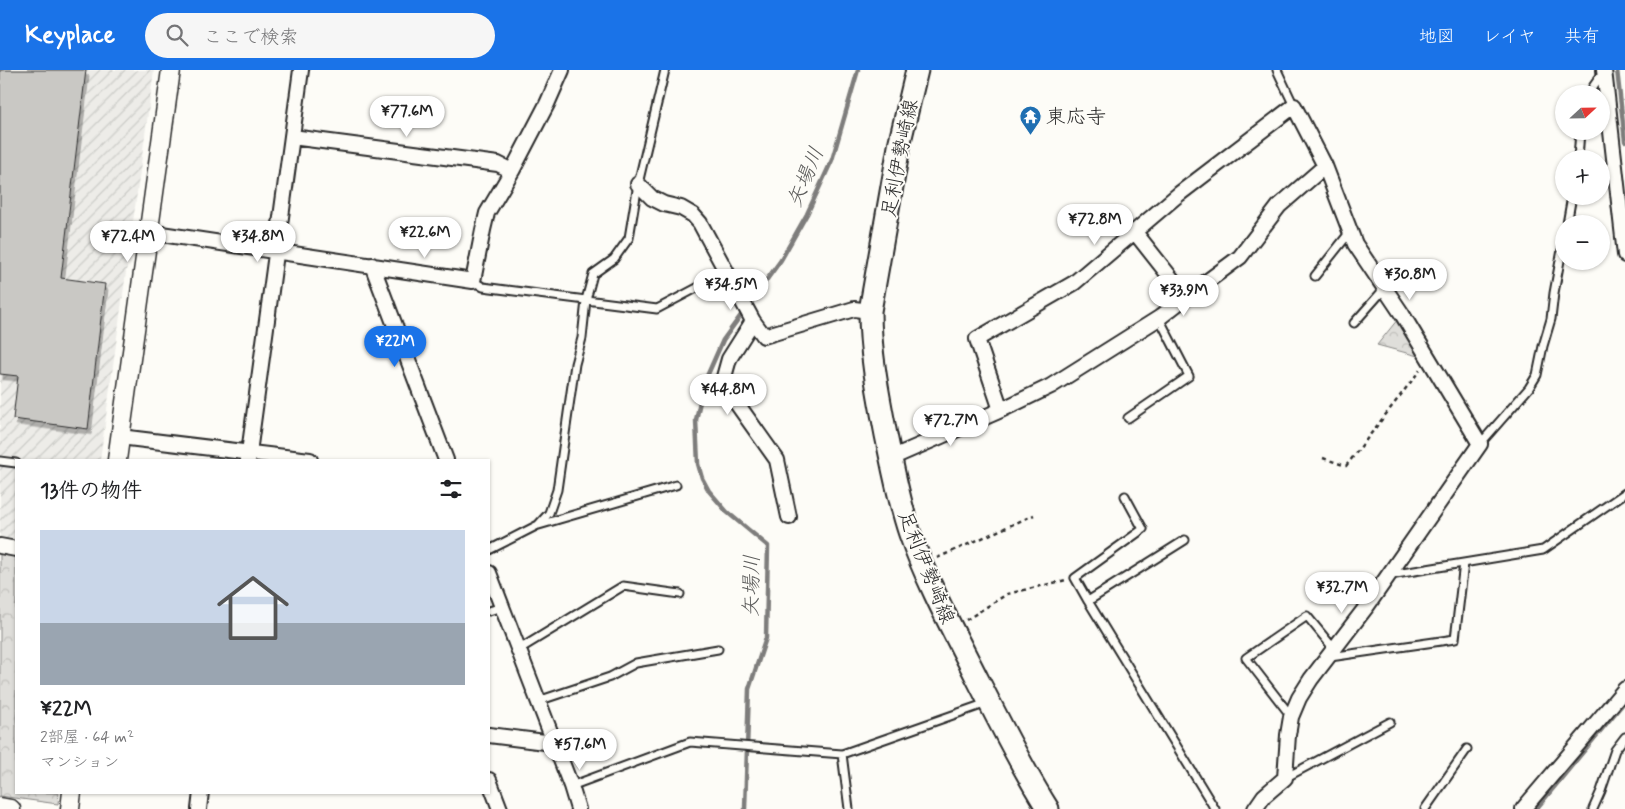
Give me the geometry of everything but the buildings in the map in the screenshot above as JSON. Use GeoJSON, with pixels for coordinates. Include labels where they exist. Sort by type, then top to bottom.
{"type":"FeatureCollection","features":[{"type":"Feature","properties":{"kind":"main road","name":"足利伊勢崎線"},"geometry":{"type":"LineString","coordinates":[[917,70],[900,141],[870,310],[872,358],[901,503],[922,565],[1011,745],[1048,809]]}},
{"type":"Feature","properties":{"kind":"street"},"geometry":{"type":"LineString","coordinates":[[117,459],[170,70]]}},
{"type":"Feature","properties":{"kind":"street"},"geometry":{"type":"LineString","coordinates":[[248,457],[301,70]]}},
{"type":"Feature","properties":{"kind":"street"},"geometry":{"type":"LineString","coordinates":[[148,232],[473,281],[487,213],[512,171],[547,104],[562,70]]}},
{"type":"Feature","properties":{"kind":"street"},"geometry":{"type":"LineString","coordinates":[[1604,73],[1625,255]]}},
{"type":"Feature","properties":{"kind":"street"},"geometry":{"type":"LineString","coordinates":[[1001,410],[977,339],[1074,283],[1179,194],[1294,106],[1325,166],[1355,244],[1385,288],[1480,444],[1299,698],[1291,717],[1286,752],[1285,778],[1264,796],[1255,809]]}},
{"type":"Feature","properties":{"kind":"street"},"geometry":{"type":"LineString","coordinates":[[292,137],[498,164],[512,171]]}},
{"type":"Feature","properties":{"kind":"street"},"geometry":{"type":"LineString","coordinates":[[891,458],[1051,386],[1159,318],[1240,257],[1279,206],[1325,166]]}},
{"type":"Feature","properties":{"kind":"street"},"geometry":{"type":"LineString","coordinates":[[638,184],[652,198],[664,204],[681,208],[700,223],[753,321],[764,336],[854,309],[870,310]]}},
{"type":"Feature","properties":{"kind":"street"},"geometry":{"type":"LineString","coordinates":[[1134,231],[1186,297]]}},
{"type":"Feature","properties":{"kind":"street"},"geometry":{"type":"LineString","coordinates":[[372,265],[446,459]]}},
{"type":"Feature","properties":{"kind":"street"},"geometry":{"type":"LineString","coordinates":[[753,321],[728,359],[724,377],[728,391],[777,460],[789,517]]}},
{"type":"Feature","properties":{"kind":"street"},"geometry":{"type":"LineString","coordinates":[[120,437],[248,457],[289,459]]}},
{"type":"Feature","properties":{"kind":"street"},"geometry":{"type":"LineString","coordinates":[[0,546],[15,549]]}},
{"type":"Feature","properties":{"kind":"street"},"geometry":{"type":"LineString","coordinates":[[490,579],[495,609],[518,650],[571,786],[578,809]]}},
{"type":"Feature","properties":{"kind":"street"},"geometry":{"type":"LineString","coordinates":[[1523,809],[1625,689]]}},
{"type":"Feature","properties":{"kind":"street"},"geometry":{"type":"LineString","coordinates":[[490,735],[554,743]]}},
{"type":"Feature","properties":{"kind":"street"},"geometry":{"type":"LineString","coordinates":[[490,783],[500,809]]}},
{"type":"Feature","properties":{"kind":"street"},"geometry":{"type":"LineString","coordinates":[[70,809],[72,794]]}},
{"type":"Feature","properties":{"kind":"street"},"geometry":{"type":"LineString","coordinates":[[199,809],[201,794]]}},
{"type":"Feature","properties":{"kind":"street"},"geometry":{"type":"LineString","coordinates":[[0,807],[11,809]]}},
{"type":"Feature","properties":{"kind":"lane"},"geometry":{"type":"LineString","coordinates":[[538,525],[549,513],[557,490],[575,364],[582,338],[586,300],[594,274],[614,259],[629,238],[638,184],[665,70]]}},
{"type":"Feature","properties":{"kind":"lane"},"geometry":{"type":"LineString","coordinates":[[1277,70],[1294,106]]}},
{"type":"Feature","properties":{"kind":"lane"},"geometry":{"type":"LineString","coordinates":[[1594,85],[1604,73]]}},
{"type":"Feature","properties":{"kind":"lane"},"geometry":{"type":"LineString","coordinates":[[1315,276],[1351,232]]}},
{"type":"Feature","properties":{"kind":"lane"},"geometry":{"type":"LineString","coordinates":[[1480,444],[1529,388],[1537,375],[1543,346],[1552,319],[1558,270]]}},
{"type":"Feature","properties":{"kind":"lane"},"geometry":{"type":"LineString","coordinates":[[473,281],[483,287],[657,310],[727,272]]}},
{"type":"Feature","properties":{"kind":"lane"},"geometry":{"type":"LineString","coordinates":[[1354,323],[1385,288]]}},
{"type":"Feature","properties":{"kind":"lane"},"geometry":{"type":"LineString","coordinates":[[1128,418],[1189,376],[1159,318]]}},
{"type":"Feature","properties":{"kind":"lane"},"geometry":{"type":"LineString","coordinates":[[0,461],[15,463]]}},
{"type":"Feature","properties":{"kind":"lane"},"geometry":{"type":"LineString","coordinates":[[490,549],[538,525],[676,485]]}},
{"type":"Feature","properties":{"kind":"lane"},"geometry":{"type":"LineString","coordinates":[[1388,575],[1543,550],[1625,493]]}},
{"type":"Feature","properties":{"kind":"lane"},"geometry":{"type":"LineString","coordinates":[[1125,496],[1143,529],[1075,578],[1215,809]]}},
{"type":"Feature","properties":{"kind":"lane"},"geometry":{"type":"LineString","coordinates":[[1088,601],[1185,540]]}},
{"type":"Feature","properties":{"kind":"lane"},"geometry":{"type":"LineString","coordinates":[[1291,717],[1246,658],[1307,616],[1331,653],[1454,639],[1464,563]]}},
{"type":"Feature","properties":{"kind":"lane"},"geometry":{"type":"LineString","coordinates":[[518,650],[623,586],[680,594]]}},
{"type":"Feature","properties":{"kind":"lane"},"geometry":{"type":"LineString","coordinates":[[538,701],[610,677],[636,663],[718,649]]}},
{"type":"Feature","properties":{"kind":"lane"},"geometry":{"type":"LineString","coordinates":[[571,786],[690,742],[842,754],[990,702]]}},
{"type":"Feature","properties":{"kind":"lane"},"geometry":{"type":"LineString","coordinates":[[1285,778],[1390,722]]}},
{"type":"Feature","properties":{"kind":"lane"},"geometry":{"type":"LineString","coordinates":[[1593,809],[1615,750],[1625,737]]}},
{"type":"Feature","properties":{"kind":"lane"},"geometry":{"type":"LineString","coordinates":[[1425,809],[1467,749]]}},
{"type":"Feature","properties":{"kind":"lane"},"geometry":{"type":"LineString","coordinates":[[842,754],[849,809]]}},
{"type":"Feature","properties":{"kind":"path"},"geometry":{"type":"LineString","coordinates":[[1323,458],[1346,466],[1429,359]]}},
{"type":"Feature","properties":{"kind":"path"},"geometry":{"type":"LineString","coordinates":[[922,565],[1034,515]]}},
{"type":"Feature","properties":{"kind":"path"},"geometry":{"type":"LineString","coordinates":[[952,629],[1007,594],[1075,578]]}},
{"type":"Feature","properties":{"kind":"shaded area"},"geometry":{"type":"Polygon","coordinates":[[[0,70],[154,70],[100,459],[15,459],[15,542],[0,540],[0,70]]]}},
{"type":"Feature","properties":{"kind":"green space"},"geometry":{"type":"Polygon","coordinates":[[[1402,314],[1429,359],[1377,345],[1402,314]]]}},
{"type":"Feature","properties":{"kind":"green space"},"geometry":{"type":"Polygon","coordinates":[[[0,554],[15,556],[15,794],[59,794],[58,804],[0,796],[0,554]]]}},
{"type":"Feature","properties":{"kind":"waterway","name":"矢場川"},"geometry":{"type":"LineString","coordinates":[[745,809],[749,689],[766,638],[768,546],[727,512],[709,491],[702,478],[698,464],[696,420],[704,383],[723,340],[781,260],[807,214],[832,160],[858,70]]}},
{"type":"Feature","properties":{"kind":"waterway"},"geometry":{"type":"LineString","coordinates":[[1617,70],[1625,141]]}},
{"type":"Feature","properties":{"kind":"waterway"},"geometry":{"type":"LineString","coordinates":[[1536,809],[1625,701]]}},
{"type":"Feature","properties":{"kind":"place","name":"東応寺"},"geometry":{"type":"Point","coordinates":[1030,135]}}]}
